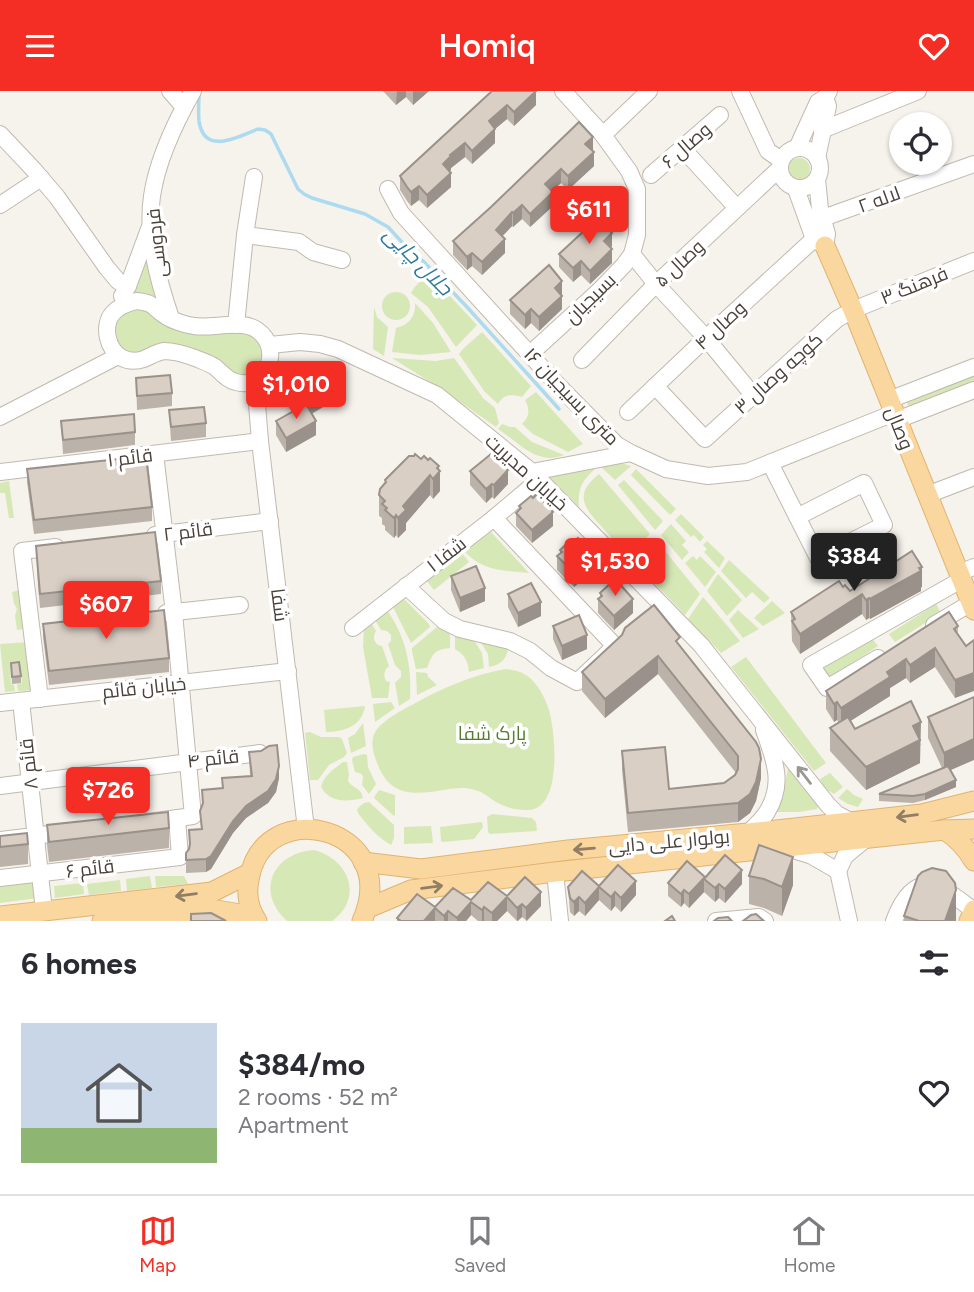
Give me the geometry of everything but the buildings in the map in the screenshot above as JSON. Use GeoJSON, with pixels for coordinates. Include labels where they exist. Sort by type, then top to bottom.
{"type":"FeatureCollection","features":[{"type":"Feature","properties":{"kind":"main road","name":"وصال"},"geometry":{"type":"LineString","coordinates":[[820,242],[853,310],[927,495],[965,573],[973,607]]}},
{"type":"Feature","properties":{"kind":"main road","name":"بولوار علی دایی"},"geometry":{"type":"LineString","coordinates":[[363,862],[421,869],[568,850],[922,814],[974,801]]}},
{"type":"Feature","properties":{"kind":"main road"},"geometry":{"type":"LineString","coordinates":[[255,919],[248,902],[247,887],[250,873],[262,851],[282,835],[306,829],[324,830],[340,837],[353,848],[363,862],[369,877],[370,893],[365,915]]}},
{"type":"Feature","properties":{"kind":"main road","name":"بولوار علی دایی"},"geometry":{"type":"LineString","coordinates":[[365,915],[411,890],[867,838],[974,829]]}},
{"type":"Feature","properties":{"kind":"main road"},"geometry":{"type":"LineString","coordinates":[[944,830],[965,847],[974,861]]}},
{"type":"Feature","properties":{"kind":"main road"},"geometry":{"type":"LineString","coordinates":[[0,916],[212,892],[250,873]]}},
{"type":"Feature","properties":{"kind":"main road"},"geometry":{"type":"LineString","coordinates":[[102,921],[216,910],[255,919]]}},
{"type":"Feature","properties":{"kind":"main road"},"geometry":{"type":"LineString","coordinates":[[969,921],[974,910]]}},
{"type":"Feature","properties":{"kind":"street"},"geometry":{"type":"LineString","coordinates":[[170,91],[180,114]]}},
{"type":"Feature","properties":{"kind":"street","name":"فردوسی"},"geometry":{"type":"LineString","coordinates":[[171,318],[160,288],[155,263],[151,198],[180,114],[193,91]]}},
{"type":"Feature","properties":{"kind":"street"},"geometry":{"type":"LineString","coordinates":[[563,91],[603,135],[629,171],[637,189],[637,235],[632,254],[753,395]]}},
{"type":"Feature","properties":{"kind":"street"},"geometry":{"type":"LineString","coordinates":[[603,135],[649,91]]}},
{"type":"Feature","properties":{"kind":"street"},"geometry":{"type":"LineString","coordinates":[[740,91],[768,151],[780,165],[784,182],[796,188],[809,187],[817,179],[820,170],[817,157],[828,106],[827,95]]}},
{"type":"Feature","properties":{"kind":"street"},"geometry":{"type":"LineString","coordinates":[[822,130],[918,91]]}},
{"type":"Feature","properties":{"kind":"street"},"geometry":{"type":"LineString","coordinates":[[797,148],[818,102],[827,95]]}},
{"type":"Feature","properties":{"kind":"street","name":"وصال ۶"},"geometry":{"type":"LineString","coordinates":[[651,175],[720,115]]}},
{"type":"Feature","properties":{"kind":"street"},"geometry":{"type":"LineString","coordinates":[[0,134],[57,197],[107,268],[118,281],[128,286]]}},
{"type":"Feature","properties":{"kind":"street"},"geometry":{"type":"LineString","coordinates":[[780,165],[788,152],[797,148],[807,149],[817,157]]}},
{"type":"Feature","properties":{"kind":"street"},"geometry":{"type":"LineString","coordinates":[[683,149],[737,208]]}},
{"type":"Feature","properties":{"kind":"street","name":"وصال ۵"},"geometry":{"type":"LineString","coordinates":[[582,360],[656,284],[780,165]]}},
{"type":"Feature","properties":{"kind":"street","name":"لاله ۲"},"geometry":{"type":"LineString","coordinates":[[823,218],[974,166]]}},
{"type":"Feature","properties":{"kind":"street"},"geometry":{"type":"LineString","coordinates":[[236,325],[254,177]]}},
{"type":"Feature","properties":{"kind":"street"},"geometry":{"type":"LineString","coordinates":[[0,205],[41,178]]}},
{"type":"Feature","properties":{"kind":"street"},"geometry":{"type":"LineString","coordinates":[[796,188],[820,242],[827,234],[817,179]]}},
{"type":"Feature","properties":{"kind":"street","name":"۱۶ متری بسیجیان"},"geometry":{"type":"LineString","coordinates":[[388,190],[401,213],[555,382],[624,449],[666,469],[708,476],[747,472],[894,411]]}},
{"type":"Feature","properties":{"kind":"street"},"geometry":{"type":"LineString","coordinates":[[113,312],[136,301],[150,304],[165,316],[191,326],[252,327],[265,337],[270,345],[267,367],[255,380],[237,383],[209,364],[191,356],[166,351],[139,360],[128,359],[118,356],[110,348],[107,333],[109,319],[113,312],[128,286],[151,223]]}},
{"type":"Feature","properties":{"kind":"street"},"geometry":{"type":"LineString","coordinates":[[245,235],[299,242],[313,252],[342,260]]}},
{"type":"Feature","properties":{"kind":"street","name":"وصال ۴"},"geometry":{"type":"LineString","coordinates":[[628,412],[706,338],[820,242]]}},
{"type":"Feature","properties":{"kind":"street","name":"بسیجیان"},"geometry":{"type":"LineString","coordinates":[[530,354],[599,291],[632,254]]}},
{"type":"Feature","properties":{"kind":"street","name":"فرهنگ ۳"},"geometry":{"type":"LineString","coordinates":[[853,310],[974,261]]}},
{"type":"Feature","properties":{"kind":"street","name":"کوچه وصال ۳"},"geometry":{"type":"LineString","coordinates":[[655,386],[705,439],[837,319],[853,310]]}},
{"type":"Feature","properties":{"kind":"street","name":"خیابان مدیریت"},"geometry":{"type":"LineString","coordinates":[[270,345],[300,342],[338,349],[437,395],[532,472],[701,645],[828,805],[852,822]]}},
{"type":"Feature","properties":{"kind":"street"},"geometry":{"type":"LineString","coordinates":[[0,417],[118,356]]}},
{"type":"Feature","properties":{"kind":"street"},"geometry":{"type":"LineString","coordinates":[[894,411],[974,367]]}},
{"type":"Feature","properties":{"kind":"street","name":"شفا"},"geometry":{"type":"LineString","coordinates":[[255,380],[306,829]]}},
{"type":"Feature","properties":{"kind":"street"},"geometry":{"type":"LineString","coordinates":[[894,411],[974,390]]}},
{"type":"Feature","properties":{"kind":"street","name":"قائم ۱"},"geometry":{"type":"LineString","coordinates":[[0,472],[260,441]]}},
{"type":"Feature","properties":{"kind":"street"},"geometry":{"type":"LineString","coordinates":[[532,472],[624,449]]}},
{"type":"Feature","properties":{"kind":"street"},"geometry":{"type":"LineString","coordinates":[[138,823],[194,816],[155,454]]}},
{"type":"Feature","properties":{"kind":"street"},"geometry":{"type":"LineString","coordinates":[[770,463],[797,517],[818,558],[884,525],[864,483],[797,517]]}},
{"type":"Feature","properties":{"kind":"street","name":"شفا ۱"},"geometry":{"type":"LineString","coordinates":[[353,628],[494,518],[532,472]]}},
{"type":"Feature","properties":{"kind":"street"},"geometry":{"type":"LineString","coordinates":[[927,495],[974,477]]}},
{"type":"Feature","properties":{"kind":"street"},"geometry":{"type":"LineString","coordinates":[[406,586],[444,621],[460,629],[510,641],[577,682],[615,646],[494,518]]}},
{"type":"Feature","properties":{"kind":"street","name":"قائم ۲"},"geometry":{"type":"LineString","coordinates":[[139,537],[270,521]]}},
{"type":"Feature","properties":{"kind":"street"},"geometry":{"type":"LineString","coordinates":[[40,699],[38,628],[22,551],[74,545]]}},
{"type":"Feature","properties":{"kind":"street"},"geometry":{"type":"LineString","coordinates":[[891,650],[827,688],[811,665],[965,573]]}},
{"type":"Feature","properties":{"kind":"street"},"geometry":{"type":"LineString","coordinates":[[148,615],[240,605]]}},
{"type":"Feature","properties":{"kind":"street"},"geometry":{"type":"LineString","coordinates":[[924,631],[973,607]]}},
{"type":"Feature","properties":{"kind":"street","name":"خیابان قائم"},"geometry":{"type":"LineString","coordinates":[[0,703],[288,671]]}},
{"type":"Feature","properties":{"kind":"street","name":"قائم ۸"},"geometry":{"type":"LineString","coordinates":[[21,701],[44,911]]}},
{"type":"Feature","properties":{"kind":"street","name":"خیابان مدیریت"},"geometry":{"type":"LineString","coordinates":[[748,833],[766,813],[775,793],[777,769],[760,718]]}},
{"type":"Feature","properties":{"kind":"street","name":"قائم ۴"},"geometry":{"type":"LineString","coordinates":[[0,786],[260,753]]}},
{"type":"Feature","properties":{"kind":"street","name":"قائم ۶"},"geometry":{"type":"LineString","coordinates":[[0,878],[180,857],[177,818]]}},
{"type":"Feature","properties":{"kind":"street"},"geometry":{"type":"LineString","coordinates":[[0,840],[87,829]]}},
{"type":"Feature","properties":{"kind":"street"},"geometry":{"type":"LineString","coordinates":[[849,921],[838,871],[845,856],[867,838]]}},
{"type":"Feature","properties":{"kind":"street"},"geometry":{"type":"LineString","coordinates":[[785,847],[812,856],[838,871]]}},
{"type":"Feature","properties":{"kind":"street"},"geometry":{"type":"LineString","coordinates":[[555,872],[560,921]]}},
{"type":"Feature","properties":{"kind":"street"},"geometry":{"type":"LineString","coordinates":[[894,921],[907,896],[916,887],[926,885],[938,886],[952,893],[974,910]]}},
{"type":"Feature","properties":{"kind":"street"},"geometry":{"type":"LineString","coordinates":[[716,921],[762,919]]}},
{"type":"Feature","properties":{"kind":"green space"},"geometry":{"type":"Polygon","coordinates":[[[799,158],[807,161],[810,169],[807,177],[799,180],[791,177],[788,169],[791,161],[799,158]]]}},
{"type":"Feature","properties":{"kind":"green space"},"geometry":{"type":"Polygon","coordinates":[[[148,242],[160,300],[143,294],[128,294],[148,242]]]}},
{"type":"Feature","properties":{"kind":"green space"},"geometry":{"type":"Polygon","coordinates":[[[427,274],[477,325],[456,347],[428,307],[411,293],[427,274]]]}},
{"type":"Feature","properties":{"kind":"green space"},"geometry":{"type":"Polygon","coordinates":[[[396,292],[406,296],[410,306],[406,316],[396,320],[386,316],[382,306],[386,296],[396,292]]]}},
{"type":"Feature","properties":{"kind":"green space"},"geometry":{"type":"Polygon","coordinates":[[[415,303],[433,323],[451,352],[420,355],[392,352],[396,328],[411,319],[415,303]]]}},
{"type":"Feature","properties":{"kind":"green space"},"geometry":{"type":"Polygon","coordinates":[[[128,305],[262,337],[266,363],[245,381],[192,355],[142,357],[114,348],[112,320],[128,305]]]}},
{"type":"Feature","properties":{"kind":"green space"},"geometry":{"type":"Polygon","coordinates":[[[374,307],[377,317],[388,327],[384,356],[373,349],[374,307]]]}},
{"type":"Feature","properties":{"kind":"green space"},"geometry":{"type":"Polygon","coordinates":[[[482,332],[531,386],[522,397],[508,396],[498,404],[484,391],[459,354],[482,332]]]}},
{"type":"Feature","properties":{"kind":"green space"},"geometry":{"type":"Polygon","coordinates":[[[392,358],[436,361],[454,358],[483,398],[495,408],[499,423],[496,427],[392,358]]]}},
{"type":"Feature","properties":{"kind":"green space"},"geometry":{"type":"Polygon","coordinates":[[[974,374],[974,385],[910,410],[906,400],[974,374]]]}},
{"type":"Feature","properties":{"kind":"green space"},"geometry":{"type":"Polygon","coordinates":[[[536,392],[583,444],[568,452],[533,434],[522,424],[528,413],[525,400],[536,392]]]}},
{"type":"Feature","properties":{"kind":"green space"},"geometry":{"type":"Polygon","coordinates":[[[502,424],[515,427],[532,442],[564,455],[545,458],[529,451],[498,429],[502,424]]]}},
{"type":"Feature","properties":{"kind":"green space"},"geometry":{"type":"Polygon","coordinates":[[[617,462],[631,466],[615,480],[601,467],[603,464],[617,462]]]}},
{"type":"Feature","properties":{"kind":"green space"},"geometry":{"type":"Polygon","coordinates":[[[600,464],[583,483],[579,493],[579,507],[544,472],[600,464]]]}},
{"type":"Feature","properties":{"kind":"green space"},"geometry":{"type":"Polygon","coordinates":[[[636,469],[676,509],[670,515],[631,475],[636,469]]]}},
{"type":"Feature","properties":{"kind":"green space"},"geometry":{"type":"Polygon","coordinates":[[[599,474],[650,534],[628,555],[594,519],[586,506],[584,494],[591,481],[599,474]]]}},
{"type":"Feature","properties":{"kind":"green space"},"geometry":{"type":"Polygon","coordinates":[[[624,480],[663,521],[655,530],[618,485],[624,480]]]}},
{"type":"Feature","properties":{"kind":"green space"},"geometry":{"type":"Polygon","coordinates":[[[9,481],[14,518],[9,518],[5,493],[0,493],[0,483],[9,481]]]}},
{"type":"Feature","properties":{"kind":"green space"},"geometry":{"type":"Polygon","coordinates":[[[681,514],[704,537],[700,542],[694,535],[691,537],[675,520],[681,514]]]}},
{"type":"Feature","properties":{"kind":"green space"},"geometry":{"type":"Polygon","coordinates":[[[671,524],[686,541],[682,545],[689,552],[682,560],[661,535],[671,524]]]}},
{"type":"Feature","properties":{"kind":"green space"},"geometry":{"type":"Polygon","coordinates":[[[491,532],[529,573],[486,566],[464,551],[491,532]]]}},
{"type":"Feature","properties":{"kind":"green space"},"geometry":{"type":"Polygon","coordinates":[[[656,540],[700,594],[685,615],[634,562],[656,540]]]}},
{"type":"Feature","properties":{"kind":"green space"},"geometry":{"type":"Polygon","coordinates":[[[707,541],[725,558],[719,568],[704,552],[707,549],[703,545],[707,541]]]}},
{"type":"Feature","properties":{"kind":"green space"},"geometry":{"type":"Polygon","coordinates":[[[461,552],[469,562],[434,590],[426,580],[461,552]]]}},
{"type":"Feature","properties":{"kind":"green space"},"geometry":{"type":"Polygon","coordinates":[[[693,556],[697,560],[700,556],[716,572],[705,587],[685,563],[693,556]]]}},
{"type":"Feature","properties":{"kind":"green space"},"geometry":{"type":"Polygon","coordinates":[[[729,560],[770,598],[764,603],[752,592],[746,598],[721,571],[729,560]]]}},
{"type":"Feature","properties":{"kind":"green space"},"geometry":{"type":"Polygon","coordinates":[[[718,574],[742,600],[727,616],[707,591],[718,574]]]}},
{"type":"Feature","properties":{"kind":"green space"},"geometry":{"type":"Polygon","coordinates":[[[20,590],[24,629],[17,630],[17,609],[12,592],[20,590]]]}},
{"type":"Feature","properties":{"kind":"green space"},"geometry":{"type":"Polygon","coordinates":[[[402,597],[430,627],[411,643],[392,605],[402,597]]]}},
{"type":"Feature","properties":{"kind":"green space"},"geometry":{"type":"Polygon","coordinates":[[[703,597],[740,641],[721,653],[688,619],[703,597]]]}},
{"type":"Feature","properties":{"kind":"green space"},"geometry":{"type":"Polygon","coordinates":[[[772,601],[785,613],[763,626],[754,618],[772,601]]]}},
{"type":"Feature","properties":{"kind":"green space"},"geometry":{"type":"Polygon","coordinates":[[[936,604],[941,613],[895,642],[889,634],[936,604]]]}},
{"type":"Feature","properties":{"kind":"green space","name":"پارک شفا"},"geometry":{"type":"Polygon","coordinates":[[[386,609],[403,641],[409,663],[410,699],[399,706],[395,683],[401,677],[401,671],[395,665],[388,644],[391,635],[381,630],[374,618],[386,609]]]}},
{"type":"Feature","properties":{"kind":"green space"},"geometry":{"type":"Polygon","coordinates":[[[738,610],[759,629],[743,638],[729,620],[738,610]]]}},
{"type":"Feature","properties":{"kind":"green space"},"geometry":{"type":"Polygon","coordinates":[[[370,621],[376,631],[374,640],[382,646],[389,666],[384,675],[386,681],[390,682],[388,698],[372,698],[363,647],[364,626],[370,621]]]}},
{"type":"Feature","properties":{"kind":"green space"},"geometry":{"type":"Polygon","coordinates":[[[437,627],[450,633],[450,648],[434,653],[427,668],[416,669],[412,648],[437,627]]]}},
{"type":"Feature","properties":{"kind":"green space","name":"پارک شفا"},"geometry":{"type":"Polygon","coordinates":[[[455,635],[475,642],[482,653],[484,668],[469,672],[465,659],[455,649],[455,635]]]}},
{"type":"Feature","properties":{"kind":"green space"},"geometry":{"type":"Polygon","coordinates":[[[871,637],[878,646],[828,679],[822,669],[871,637]]]}},
{"type":"Feature","properties":{"kind":"green space","name":"پارک شفا"},"geometry":{"type":"Polygon","coordinates":[[[480,641],[509,646],[505,658],[489,667],[488,654],[480,641]]]}},
{"type":"Feature","properties":{"kind":"green space"},"geometry":{"type":"Polygon","coordinates":[[[28,642],[33,690],[18,691],[17,684],[22,683],[20,668],[10,669],[11,684],[14,685],[15,691],[5,692],[0,644],[28,642]]]}},
{"type":"Feature","properties":{"kind":"green space"},"geometry":{"type":"Polygon","coordinates":[[[746,657],[826,763],[814,771],[731,667],[746,657]]]}},
{"type":"Feature","properties":{"kind":"green space","name":"پارک شفا"},"geometry":{"type":"Polygon","coordinates":[[[506,669],[530,678],[549,710],[554,764],[553,779],[543,803],[534,809],[520,810],[501,805],[472,789],[414,793],[396,788],[388,782],[381,773],[373,748],[373,737],[381,725],[403,710],[446,688],[506,669]]]}},
{"type":"Feature","properties":{"kind":"green space","name":"پارک شفا"},"geometry":{"type":"Polygon","coordinates":[[[416,672],[427,673],[437,685],[417,695],[416,672]]]}},
{"type":"Feature","properties":{"kind":"green space"},"geometry":{"type":"Polygon","coordinates":[[[391,702],[395,708],[375,722],[373,704],[391,702]]]}},
{"type":"Feature","properties":{"kind":"green space"},"geometry":{"type":"Polygon","coordinates":[[[365,706],[360,719],[351,727],[326,732],[324,710],[365,706]]]}},
{"type":"Feature","properties":{"kind":"green space"},"geometry":{"type":"Polygon","coordinates":[[[363,723],[366,746],[351,753],[348,738],[355,734],[363,723]]]}},
{"type":"Feature","properties":{"kind":"green space"},"geometry":{"type":"Polygon","coordinates":[[[310,732],[321,737],[339,737],[347,753],[329,765],[318,780],[310,780],[305,733],[310,732]]]}},
{"type":"Feature","properties":{"kind":"green space"},"geometry":{"type":"Polygon","coordinates":[[[367,755],[368,767],[376,784],[369,794],[362,785],[362,774],[355,772],[352,760],[353,757],[367,755]]]}},
{"type":"Feature","properties":{"kind":"green space"},"geometry":{"type":"Polygon","coordinates":[[[343,762],[347,762],[348,781],[361,792],[363,798],[334,799],[321,787],[327,776],[343,762]]]}},
{"type":"Feature","properties":{"kind":"green space"},"geometry":{"type":"Polygon","coordinates":[[[788,768],[819,805],[817,809],[776,812],[788,768]]]}},
{"type":"Feature","properties":{"kind":"green space"},"geometry":{"type":"Polygon","coordinates":[[[830,773],[843,787],[834,794],[824,788],[820,779],[830,773]]]}},
{"type":"Feature","properties":{"kind":"green space"},"geometry":{"type":"Polygon","coordinates":[[[847,789],[863,799],[858,807],[838,798],[847,789]]]}},
{"type":"Feature","properties":{"kind":"green space"},"geometry":{"type":"Polygon","coordinates":[[[379,790],[395,795],[394,816],[375,799],[379,790]]]}},
{"type":"Feature","properties":{"kind":"green space"},"geometry":{"type":"Polygon","coordinates":[[[369,802],[394,825],[391,845],[373,831],[358,813],[361,805],[369,802]]]}},
{"type":"Feature","properties":{"kind":"green space"},"geometry":{"type":"Polygon","coordinates":[[[492,814],[532,818],[536,822],[537,831],[490,834],[487,817],[492,814]]]}},
{"type":"Feature","properties":{"kind":"green space"},"geometry":{"type":"Polygon","coordinates":[[[482,822],[483,827],[474,839],[441,841],[440,827],[482,822]]]}},
{"type":"Feature","properties":{"kind":"green space"},"geometry":{"type":"Polygon","coordinates":[[[431,826],[433,843],[404,844],[404,827],[431,826]]]}},
{"type":"Feature","properties":{"kind":"green space"},"geometry":{"type":"Polygon","coordinates":[[[314,850],[326,855],[344,870],[350,891],[348,901],[342,912],[332,921],[287,921],[277,910],[272,898],[270,887],[273,876],[288,858],[314,850]]]}},
{"type":"Feature","properties":{"kind":"green space"},"geometry":{"type":"Polygon","coordinates":[[[150,876],[152,888],[127,891],[126,879],[150,876]]]}},
{"type":"Feature","properties":{"kind":"green space"},"geometry":{"type":"Polygon","coordinates":[[[155,876],[184,876],[188,884],[156,887],[155,876]]]}},
{"type":"Feature","properties":{"kind":"green space"},"geometry":{"type":"Polygon","coordinates":[[[120,880],[121,891],[89,895],[87,884],[120,880]]]}},
{"type":"Feature","properties":{"kind":"green space"},"geometry":{"type":"Polygon","coordinates":[[[37,882],[38,898],[0,903],[0,886],[37,882]]]}},
{"type":"Feature","properties":{"kind":"green space"},"geometry":{"type":"Polygon","coordinates":[[[83,883],[84,894],[55,898],[54,886],[83,883]]]}},
{"type":"Feature","properties":{"kind":"waterway","name":"جلال چایی"},"geometry":{"type":"LineString","coordinates":[[199,92],[199,121],[202,132],[208,138],[223,141],[258,129],[271,134],[298,189],[312,198],[365,214],[388,227],[467,307],[559,409]]}}]}
